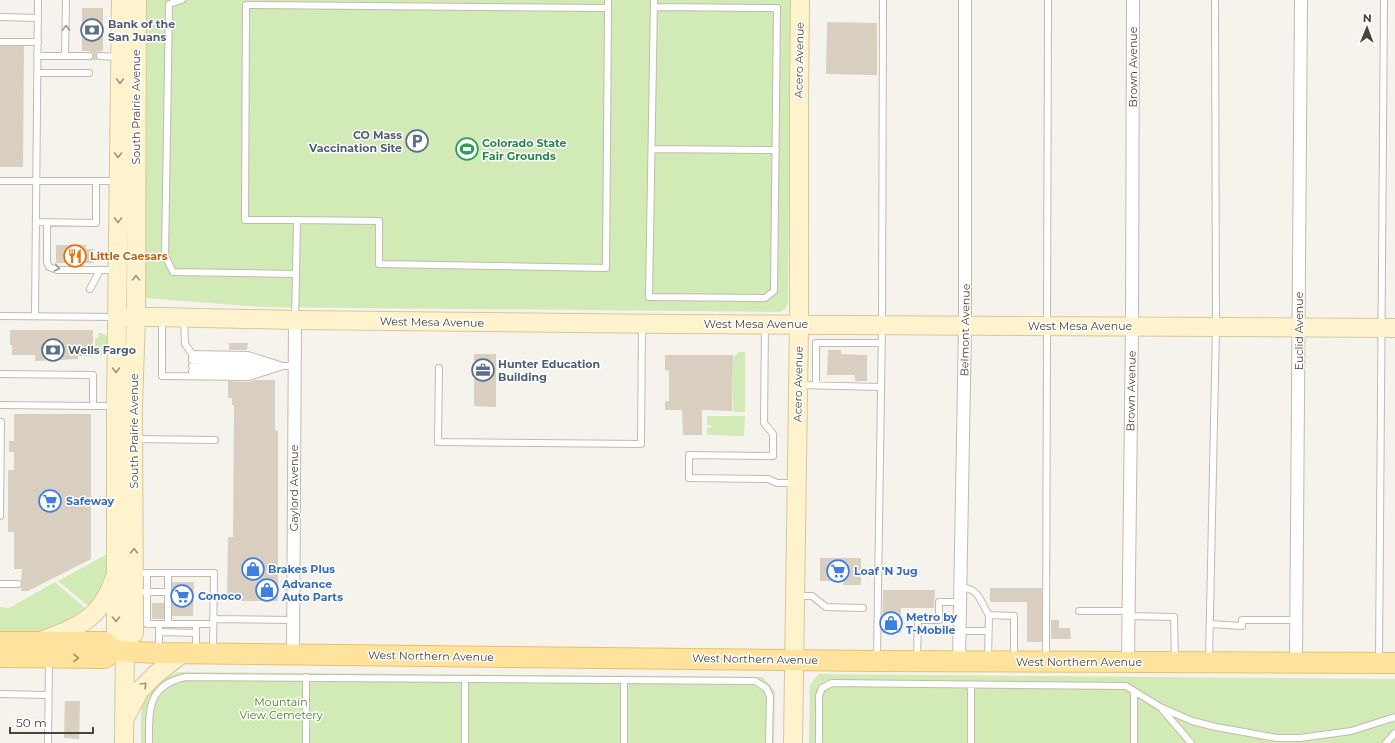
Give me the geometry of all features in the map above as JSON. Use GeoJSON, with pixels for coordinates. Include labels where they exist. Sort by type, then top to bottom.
{"type":"FeatureCollection","features":[{"type":"Feature","properties":{"kind":"main road","name":"West Northern Avenue"},"geometry":{"type":"LineString","coordinates":[[0,642],[43,650],[104,658],[121,648],[158,653],[197,654],[877,661],[1387,663]]}},
{"type":"Feature","properties":{"kind":"main road","name":"West Northern Avenue"},"geometry":{"type":"LineString","coordinates":[[0,657],[43,650]]}},
{"type":"Feature","properties":{"kind":"street","name":"South Prairie Avenue"},"geometry":{"type":"LineString","coordinates":[[121,0],[118,181],[109,270],[117,317],[116,632],[121,648],[124,743]]}},
{"type":"Feature","properties":{"kind":"street","name":"South Prairie Avenue"},"geometry":{"type":"LineString","coordinates":[[121,648],[134,633],[141,592],[133,439],[136,317],[137,0]]}},
{"type":"Feature","properties":{"kind":"street","name":"Acero Avenue"},"geometry":{"type":"LineString","coordinates":[[793,743],[799,324],[798,96],[800,0]]}},
{"type":"Feature","properties":{"kind":"street","name":"Belmont Avenue"},"geometry":{"type":"LineString","coordinates":[[959,661],[966,325],[965,0]]}},
{"type":"Feature","properties":{"kind":"street","name":"Brown Avenue"},"geometry":{"type":"LineString","coordinates":[[1128,662],[1132,327],[1133,0]]}},
{"type":"Feature","properties":{"kind":"street","name":"Euclid Avenue"},"geometry":{"type":"LineString","coordinates":[[1296,662],[1301,0]]}},
{"type":"Feature","properties":{"kind":"street","name":"West Mesa Avenue"},"geometry":{"type":"LineString","coordinates":[[117,317],[642,324],[1389,328]]}},
{"type":"Feature","properties":{"kind":"street","name":"Gaylord Avenue"},"geometry":{"type":"LineString","coordinates":[[293,655],[289,366],[295,320]]}},
{"type":"Feature","properties":{"kind":"street"},"geometry":{"type":"LineString","coordinates":[[43,650],[93,615],[102,604],[117,571]]}},
{"type":"Feature","properties":{"kind":"street"},"geometry":{"type":"LineString","coordinates":[[124,718],[140,690],[156,674],[197,654]]}},
{"type":"Feature","properties":{"kind":"lane"},"geometry":{"type":"LineString","coordinates":[[35,316],[38,0]]}},
{"type":"Feature","properties":{"kind":"lane"},"geometry":{"type":"LineString","coordinates":[[65,56],[66,0]]}},
{"type":"Feature","properties":{"kind":"lane"},"geometry":{"type":"LineString","coordinates":[[182,0],[169,4],[165,256],[173,272],[296,274]]}},
{"type":"Feature","properties":{"kind":"lane"},"geometry":{"type":"LineString","coordinates":[[608,0],[608,8],[606,268],[379,264],[379,221],[245,220],[246,5],[381,3],[608,8]]}},
{"type":"Feature","properties":{"kind":"lane"},"geometry":{"type":"LineString","coordinates":[[654,0],[649,297],[765,298],[774,291],[778,8],[654,7]]}},
{"type":"Feature","properties":{"kind":"lane"},"geometry":{"type":"LineString","coordinates":[[877,661],[882,325],[884,0]]}},
{"type":"Feature","properties":{"kind":"lane"},"geometry":{"type":"LineString","coordinates":[[1046,662],[1048,0]]}},
{"type":"Feature","properties":{"kind":"lane"},"geometry":{"type":"LineString","coordinates":[[1209,662],[1216,327],[1215,0]]}},
{"type":"Feature","properties":{"kind":"lane"},"geometry":{"type":"LineString","coordinates":[[1384,0],[1389,328],[1387,663]]}},
{"type":"Feature","properties":{"kind":"lane"},"geometry":{"type":"LineString","coordinates":[[0,18],[38,18]]}},
{"type":"Feature","properties":{"kind":"lane"},"geometry":{"type":"LineString","coordinates":[[0,42],[38,42]]}},
{"type":"Feature","properties":{"kind":"lane"},"geometry":{"type":"LineString","coordinates":[[37,56],[89,56]]}},
{"type":"Feature","properties":{"kind":"lane"},"geometry":{"type":"LineString","coordinates":[[100,56],[120,57]]}},
{"type":"Feature","properties":{"kind":"lane"},"geometry":{"type":"LineString","coordinates":[[37,72],[89,73]]}},
{"type":"Feature","properties":{"kind":"lane"},"geometry":{"type":"LineString","coordinates":[[652,149],[776,150]]}},
{"type":"Feature","properties":{"kind":"lane"},"geometry":{"type":"LineString","coordinates":[[0,180],[118,181]]}},
{"type":"Feature","properties":{"kind":"lane"},"geometry":{"type":"LineString","coordinates":[[36,222],[96,223],[96,181]]}},
{"type":"Feature","properties":{"kind":"lane"},"geometry":{"type":"LineString","coordinates":[[295,320],[297,220]]}},
{"type":"Feature","properties":{"kind":"lane"},"geometry":{"type":"LineString","coordinates":[[47,222],[47,262],[49,267],[57,270],[109,270]]}},
{"type":"Feature","properties":{"kind":"lane"},"geometry":{"type":"LineString","coordinates":[[90,289],[109,270]]}},
{"type":"Feature","properties":{"kind":"lane"},"geometry":{"type":"LineString","coordinates":[[0,316],[117,317]]}},
{"type":"Feature","properties":{"kind":"lane"},"geometry":{"type":"LineString","coordinates":[[162,317],[162,376],[192,365],[248,355],[289,366]]}},
{"type":"Feature","properties":{"kind":"lane"},"geometry":{"type":"LineString","coordinates":[[184,318],[185,344],[192,365]]}},
{"type":"Feature","properties":{"kind":"lane"},"geometry":{"type":"LineString","coordinates":[[439,368],[438,442],[641,444],[642,324]]}},
{"type":"Feature","properties":{"kind":"lane"},"geometry":{"type":"LineString","coordinates":[[765,325],[764,423],[773,434],[773,456],[689,455],[689,478],[768,479],[777,483],[796,483]]}},
{"type":"Feature","properties":{"kind":"lane"},"geometry":{"type":"LineString","coordinates":[[816,385],[816,343],[881,343]]}},
{"type":"Feature","properties":{"kind":"lane"},"geometry":{"type":"LineString","coordinates":[[192,365],[289,366]]}},
{"type":"Feature","properties":{"kind":"lane"},"geometry":{"type":"LineString","coordinates":[[192,365],[248,377],[289,366]]}},
{"type":"Feature","properties":{"kind":"lane"},"geometry":{"type":"LineString","coordinates":[[0,374],[93,375],[93,406]]}},
{"type":"Feature","properties":{"kind":"lane"},"geometry":{"type":"LineString","coordinates":[[798,385],[881,387]]}},
{"type":"Feature","properties":{"kind":"lane"},"geometry":{"type":"LineString","coordinates":[[0,405],[116,406]]}},
{"type":"Feature","properties":{"kind":"lane"},"geometry":{"type":"LineString","coordinates":[[0,422],[0,516]]}},
{"type":"Feature","properties":{"kind":"lane"},"geometry":{"type":"LineString","coordinates":[[133,439],[215,440]]}},
{"type":"Feature","properties":{"kind":"lane"},"geometry":{"type":"LineString","coordinates":[[141,573],[214,573],[213,622],[197,654]]}},
{"type":"Feature","properties":{"kind":"lane"},"geometry":{"type":"LineString","coordinates":[[168,573],[168,624]]}},
{"type":"Feature","properties":{"kind":"lane"},"geometry":{"type":"LineString","coordinates":[[0,584],[18,584]]}},
{"type":"Feature","properties":{"kind":"lane"},"geometry":{"type":"LineString","coordinates":[[960,587],[969,588],[980,596],[988,615],[988,661]]}},
{"type":"Feature","properties":{"kind":"lane"},"geometry":{"type":"LineString","coordinates":[[168,592],[141,592],[147,624],[196,624],[213,622],[293,620]]}},
{"type":"Feature","properties":{"kind":"lane"},"geometry":{"type":"LineString","coordinates":[[795,596],[812,596],[826,607],[863,608]]}},
{"type":"Feature","properties":{"kind":"lane"},"geometry":{"type":"LineString","coordinates":[[917,661],[918,620],[939,620],[939,602],[960,602]]}},
{"type":"Feature","properties":{"kind":"lane"},"geometry":{"type":"LineString","coordinates":[[1079,611],[1174,617],[1175,662]]}},
{"type":"Feature","properties":{"kind":"lane"},"geometry":{"type":"LineString","coordinates":[[988,615],[1014,616],[1014,661]]}},
{"type":"Feature","properties":{"kind":"lane"},"geometry":{"type":"LineString","coordinates":[[1210,624],[1242,626],[1242,620],[1296,620]]}},
{"type":"Feature","properties":{"kind":"lane"},"geometry":{"type":"LineString","coordinates":[[158,653],[159,624]]}},
{"type":"Feature","properties":{"kind":"lane"},"geometry":{"type":"LineString","coordinates":[[196,624],[197,654]]}},
{"type":"Feature","properties":{"kind":"lane"},"geometry":{"type":"LineString","coordinates":[[959,631],[988,631]]}},
{"type":"Feature","properties":{"kind":"lane"},"geometry":{"type":"LineString","coordinates":[[159,632],[196,633]]}},
{"type":"Feature","properties":{"kind":"lane"},"geometry":{"type":"LineString","coordinates":[[43,650],[48,695],[48,743]]}},
{"type":"Feature","properties":{"kind":"lane"},"geometry":{"type":"LineString","coordinates":[[149,743],[149,712],[150,705],[156,693],[172,680],[186,677],[755,682],[766,688],[770,696],[769,743]]}},
{"type":"Feature","properties":{"kind":"lane"},"geometry":{"type":"LineString","coordinates":[[306,677],[306,743]]}},
{"type":"Feature","properties":{"kind":"lane"},"geometry":{"type":"LineString","coordinates":[[465,679],[465,743]]}},
{"type":"Feature","properties":{"kind":"lane"},"geometry":{"type":"LineString","coordinates":[[624,680],[624,743]]}},
{"type":"Feature","properties":{"kind":"lane"},"geometry":{"type":"LineString","coordinates":[[819,743],[819,696],[822,688],[832,683],[1126,686],[1160,707],[1192,721],[1277,738],[1300,738],[1351,731],[1395,717]]}},
{"type":"Feature","properties":{"kind":"lane"},"geometry":{"type":"LineString","coordinates":[[971,684],[971,743]]}},
{"type":"Feature","properties":{"kind":"lane"},"geometry":{"type":"LineString","coordinates":[[1134,691],[1134,743]]}},
{"type":"Feature","properties":{"kind":"lane"},"geometry":{"type":"LineString","coordinates":[[0,694],[48,695]]}},
{"type":"Feature","properties":{"kind":"lane"},"geometry":{"type":"LineString","coordinates":[[1160,707],[1191,743]]}},
{"type":"Feature","properties":{"kind":"lane"},"geometry":{"type":"LineString","coordinates":[[1386,743],[1395,733]]}},
{"type":"Feature","properties":{"kind":"lane"},"geometry":{"type":"LineString","coordinates":[[1268,743],[1277,738]]}},
{"type":"Feature","properties":{"kind":"lane"},"geometry":{"type":"LineString","coordinates":[[1300,738],[1308,743]]}},
{"type":"Feature","properties":{"kind":"green space","name":"Colorado State Fair Grounds"},"geometry":{"type":"Polygon","coordinates":[[[147,0],[791,0],[788,304],[785,309],[780,312],[262,307],[144,298],[147,0]]]}},
{"type":"Feature","properties":{"kind":"green space"},"geometry":{"type":"Polygon","coordinates":[[[98,333],[104,334],[108,339],[108,355],[97,355],[97,350],[95,349],[95,338],[98,338],[98,333]]]}},
{"type":"Feature","properties":{"kind":"green space"},"geometry":{"type":"Polygon","coordinates":[[[739,352],[745,352],[745,412],[733,412],[733,358],[739,352]]]}},
{"type":"Feature","properties":{"kind":"green space"},"geometry":{"type":"Polygon","coordinates":[[[707,416],[745,416],[744,436],[707,435],[707,428],[712,427],[711,425],[707,425],[707,416]]]}},
{"type":"Feature","properties":{"kind":"green space"},"geometry":{"type":"Polygon","coordinates":[[[107,444],[109,566],[106,580],[91,606],[87,605],[58,581],[107,554],[107,444]]]}},
{"type":"Feature","properties":{"kind":"green space"},"geometry":{"type":"Polygon","coordinates":[[[55,582],[87,611],[52,632],[0,635],[0,607],[9,608],[55,582]]]}},
{"type":"Feature","properties":{"kind":"green space","name":"Mountain View Cemetery"},"geometry":{"type":"Polygon","coordinates":[[[178,672],[763,677],[775,691],[774,743],[141,743],[141,710],[146,693],[165,678],[178,672]]]}},
{"type":"Feature","properties":{"kind":"green space"},"geometry":{"type":"Polygon","coordinates":[[[819,674],[1395,679],[1395,743],[809,743],[810,685],[819,674]]]}},
{"type":"Feature","properties":{"kind":"building","name":"Bank of the San Juans"},"geometry":{"type":"Polygon","coordinates":[[[82,8],[103,8],[103,51],[98,52],[96,55],[96,58],[99,60],[90,60],[93,58],[93,53],[89,51],[82,51],[82,8]]]}},
{"type":"Feature","properties":{"kind":"building"},"geometry":{"type":"Polygon","coordinates":[[[827,22],[877,23],[877,75],[826,74],[827,22]]]}},
{"type":"Feature","properties":{"kind":"building"},"geometry":{"type":"Polygon","coordinates":[[[0,46],[24,46],[23,167],[0,167],[0,46]]]}},
{"type":"Feature","properties":{"kind":"building","name":"Little Caesars"},"geometry":{"type":"Polygon","coordinates":[[[56,245],[86,245],[86,249],[94,249],[94,263],[83,263],[83,266],[73,266],[73,263],[56,263],[56,245]]]}},
{"type":"Feature","properties":{"kind":"building","name":"Wells Fargo"},"geometry":{"type":"Polygon","coordinates":[[[10,330],[93,330],[93,356],[78,356],[78,359],[35,361],[35,355],[12,355],[10,330]]]}},
{"type":"Feature","properties":{"kind":"building"},"geometry":{"type":"Polygon","coordinates":[[[229,343],[248,343],[247,350],[229,350],[229,343]]]}},
{"type":"Feature","properties":{"kind":"building"},"geometry":{"type":"Polygon","coordinates":[[[828,350],[841,350],[841,354],[867,355],[867,381],[855,381],[855,375],[827,375],[828,350]]]}},
{"type":"Feature","properties":{"kind":"building"},"geometry":{"type":"Polygon","coordinates":[[[474,354],[496,354],[496,407],[474,406],[474,354]]]}},
{"type":"Feature","properties":{"kind":"building"},"geometry":{"type":"Polygon","coordinates":[[[665,355],[733,355],[732,411],[702,410],[702,435],[683,435],[682,410],[665,410],[665,401],[669,401],[669,371],[665,370],[665,355]]]}},
{"type":"Feature","properties":{"kind":"building"},"geometry":{"type":"Polygon","coordinates":[[[255,380],[275,380],[275,430],[278,431],[278,601],[227,601],[228,537],[233,537],[234,405],[232,405],[232,398],[228,398],[228,381],[249,382],[255,380]]]}},
{"type":"Feature","properties":{"kind":"building","name":"Safeway"},"geometry":{"type":"Polygon","coordinates":[[[14,414],[91,414],[91,559],[28,591],[21,591],[22,569],[14,569],[14,532],[8,532],[8,470],[14,470],[14,452],[9,452],[9,441],[14,441],[14,414]]]}},
{"type":"Feature","properties":{"kind":"building"},"geometry":{"type":"Polygon","coordinates":[[[820,558],[861,558],[861,585],[843,585],[844,581],[820,581],[820,558]]]}},
{"type":"Feature","properties":{"kind":"building","name":"Conoco"},"geometry":{"type":"Polygon","coordinates":[[[172,582],[194,582],[193,616],[172,616],[172,582]]]}},
{"type":"Feature","properties":{"kind":"building"},"geometry":{"type":"Polygon","coordinates":[[[990,588],[1042,588],[1042,642],[1027,642],[1027,602],[990,602],[990,588]]]}},
{"type":"Feature","properties":{"kind":"building"},"geometry":{"type":"Polygon","coordinates":[[[883,590],[935,590],[934,608],[901,608],[901,633],[882,633],[883,590]]]}},
{"type":"Feature","properties":{"kind":"building","name":"Conoco"},"geometry":{"type":"Polygon","coordinates":[[[152,603],[164,603],[164,619],[152,619],[152,603]]]}},
{"type":"Feature","properties":{"kind":"building"},"geometry":{"type":"Polygon","coordinates":[[[1051,620],[1059,620],[1059,628],[1070,628],[1071,639],[1051,639],[1051,620]]]}},
{"type":"Feature","properties":{"kind":"building"},"geometry":{"type":"Polygon","coordinates":[[[65,701],[80,701],[79,739],[64,738],[65,701]]]}},
{"type":"Feature","properties":{"kind":"place","name":"Bank of the San Juans"},"geometry":{"type":"Point","coordinates":[92,30]}},
{"type":"Feature","properties":{"kind":"place","name":"CO Mass Vaccination Site"},"geometry":{"type":"Point","coordinates":[417,141]}},
{"type":"Feature","properties":{"kind":"place","name":"Colorado State Fair Grounds"},"geometry":{"type":"Point","coordinates":[467,149]}},
{"type":"Feature","properties":{"kind":"place","name":"Little Caesars"},"geometry":{"type":"Point","coordinates":[75,256]}},
{"type":"Feature","properties":{"kind":"place","name":"Wells Fargo"},"geometry":{"type":"Point","coordinates":[53,350]}},
{"type":"Feature","properties":{"kind":"place","name":"Hunter Education Building"},"geometry":{"type":"Point","coordinates":[483,370]}},
{"type":"Feature","properties":{"kind":"place","name":"Safeway"},"geometry":{"type":"Point","coordinates":[50,501]}},
{"type":"Feature","properties":{"kind":"place","name":"Brakes Plus"},"geometry":{"type":"Point","coordinates":[253,569]}},
{"type":"Feature","properties":{"kind":"place","name":"Loaf 'N Jug"},"geometry":{"type":"Point","coordinates":[838,571]}},
{"type":"Feature","properties":{"kind":"place","name":"Advance Auto Parts"},"geometry":{"type":"Point","coordinates":[267,590]}},
{"type":"Feature","properties":{"kind":"place","name":"Conoco"},"geometry":{"type":"Point","coordinates":[182,596]}},
{"type":"Feature","properties":{"kind":"place","name":"Metro by T-Mobile"},"geometry":{"type":"Point","coordinates":[891,623]}}]}
